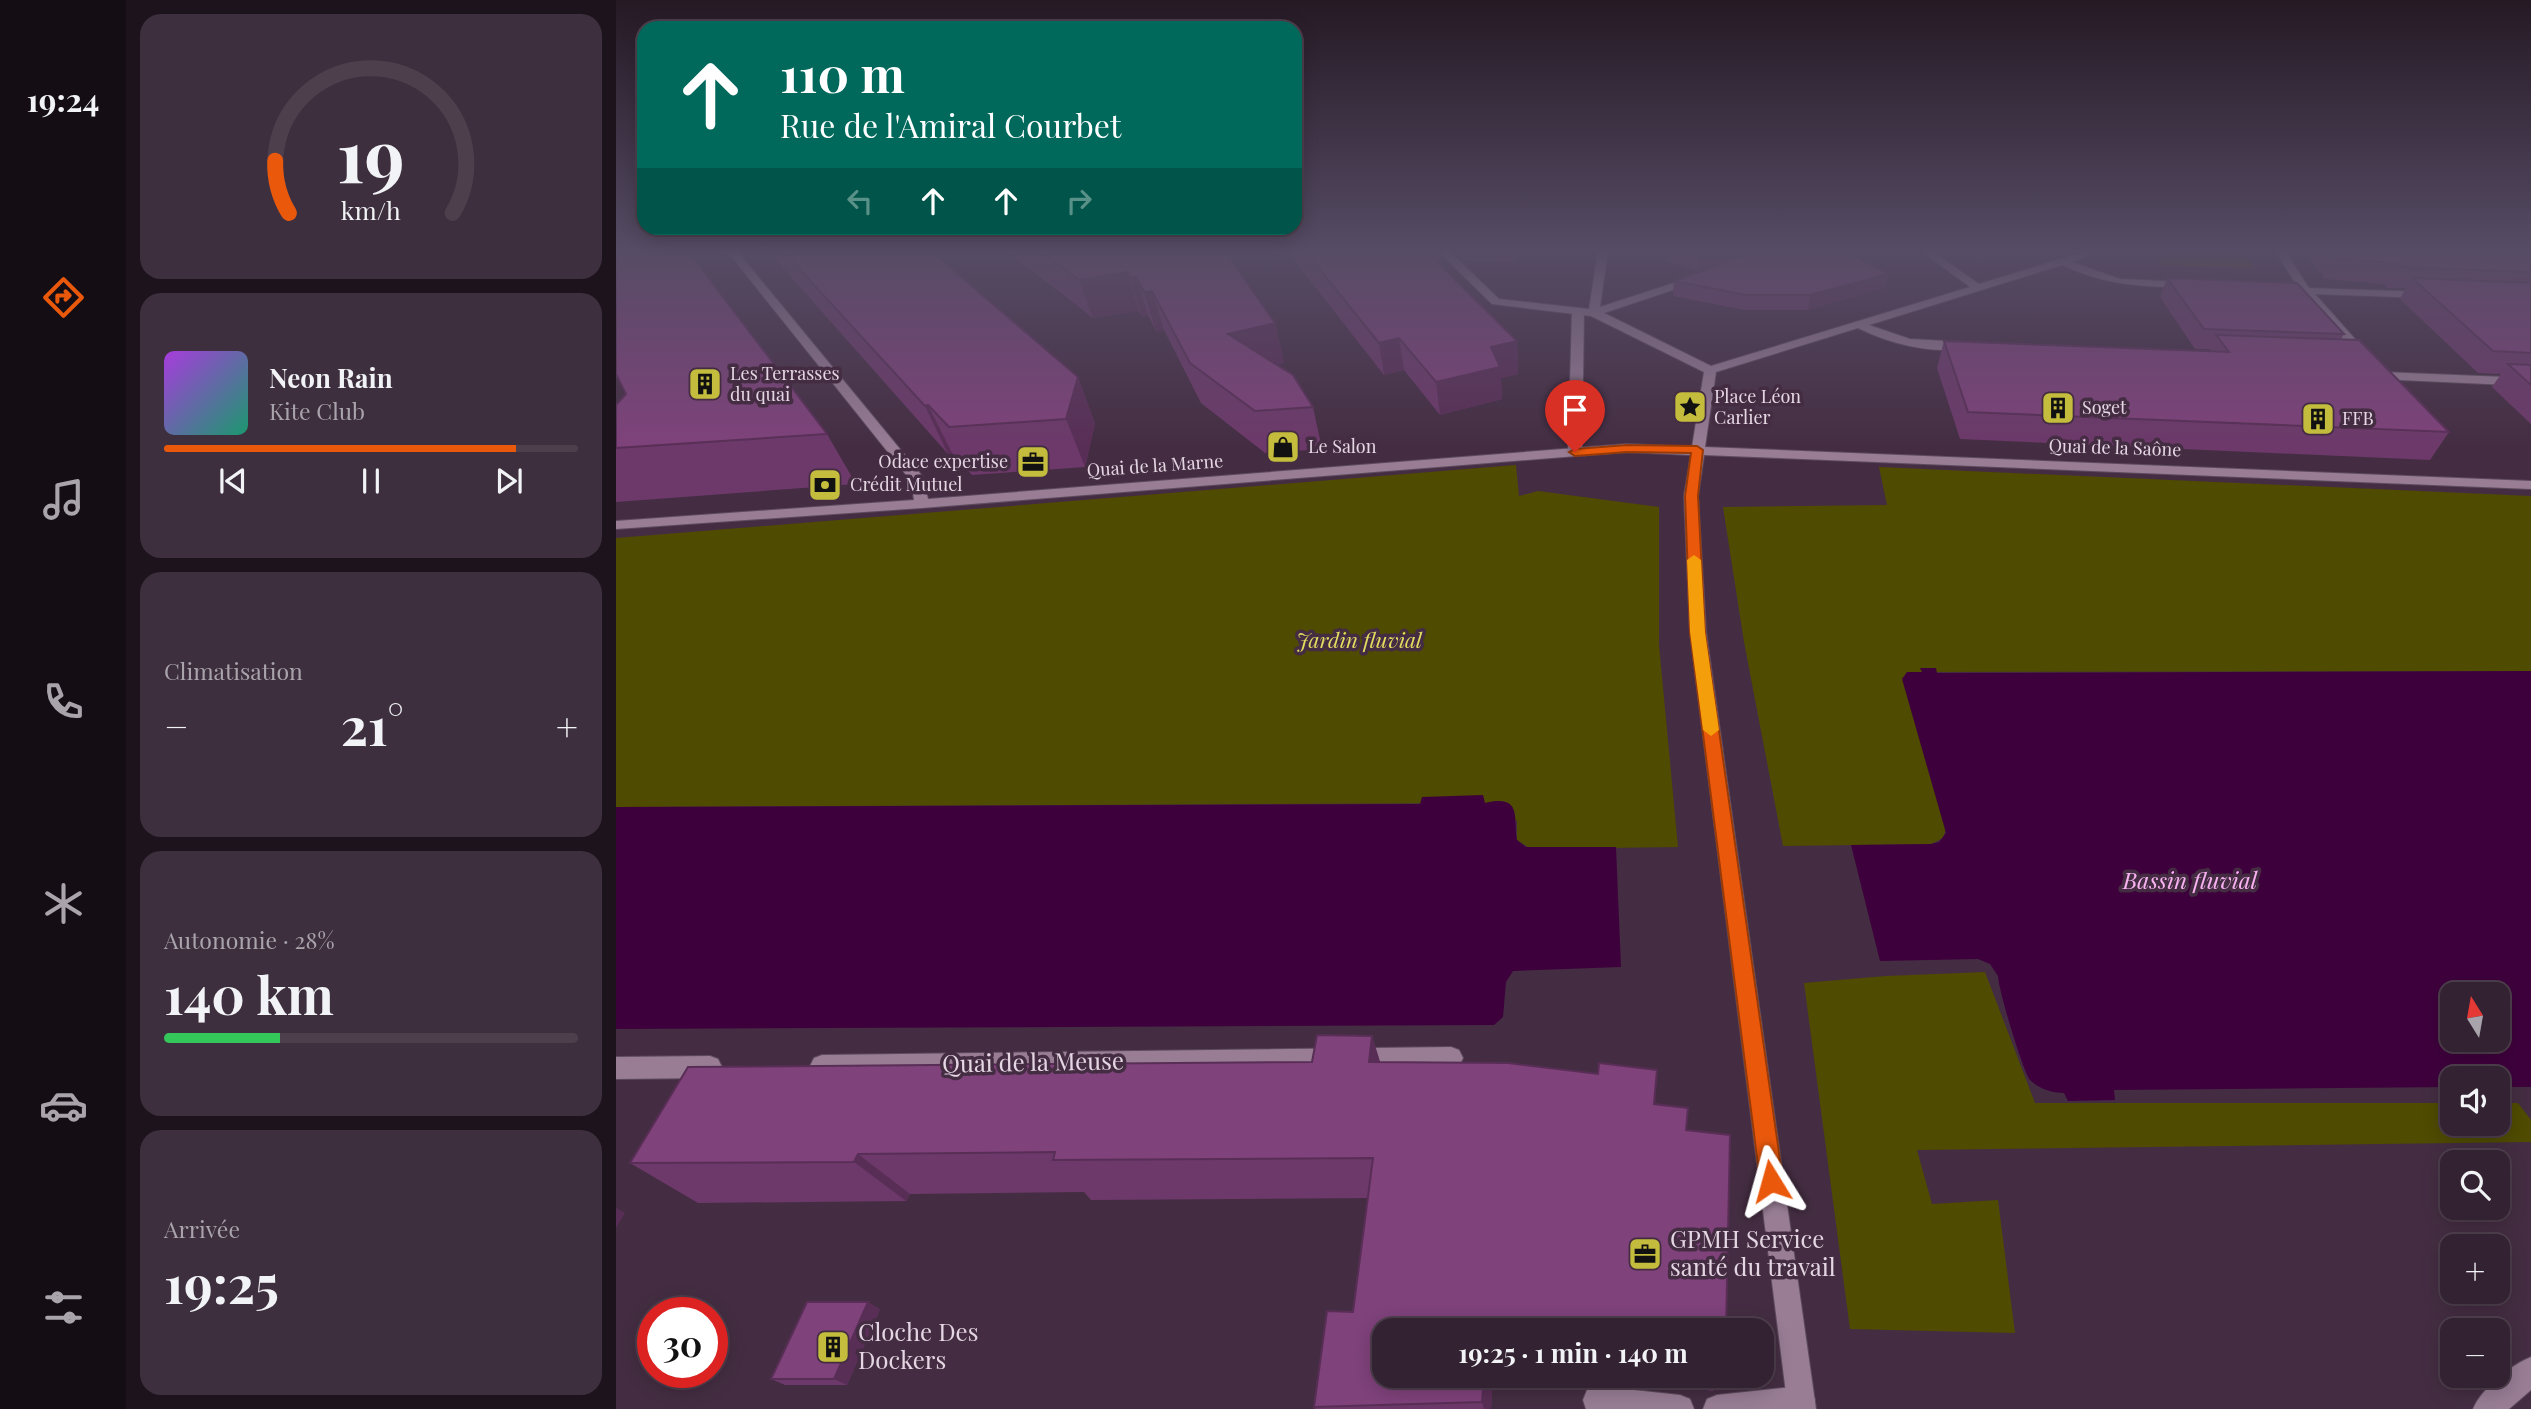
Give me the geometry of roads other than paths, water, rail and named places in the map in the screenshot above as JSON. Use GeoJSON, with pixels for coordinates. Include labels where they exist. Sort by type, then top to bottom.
{"type":"FeatureCollection","features":[{"type":"Feature","properties":{"kind":"street"},"geometry":{"type":"LineString","coordinates":[[785,317],[918,481],[922,504]]}},
{"type":"Feature","properties":{"kind":"street"},"geometry":{"type":"LineString","coordinates":[[1575,452],[1578,317]]}},
{"type":"Feature","properties":{"kind":"street"},"geometry":{"type":"LineString","coordinates":[[1602,317],[1710,370],[1881,317]]}},
{"type":"Feature","properties":{"kind":"street"},"geometry":{"type":"LineString","coordinates":[[2327,317],[2362,361]]}},
{"type":"Feature","properties":{"kind":"street"},"geometry":{"type":"LineString","coordinates":[[1858,324],[1879,336],[1908,344],[1976,347]]}},
{"type":"Feature","properties":{"kind":"street"},"geometry":{"type":"LineString","coordinates":[[1710,370],[1691,496],[1698,632],[1801,1405],[1717,1409]]}},
{"type":"Feature","properties":{"kind":"street"},"geometry":{"type":"LineString","coordinates":[[2382,376],[2531,382]]}},
{"type":"Feature","properties":{"kind":"street","name":"Quai de la Marne"},"geometry":{"type":"LineString","coordinates":[[616,525],[922,504],[1627,448],[1697,450]]}},
{"type":"Feature","properties":{"kind":"street","name":"Quai de la Saône"},"geometry":{"type":"LineString","coordinates":[[1697,450],[2531,485]]}},
{"type":"Feature","properties":{"kind":"street","name":"Quai de la Meuse"},"geometry":{"type":"LineString","coordinates":[[797,1066],[1451,1058]]}},
{"type":"Feature","properties":{"kind":"street"},"geometry":{"type":"LineString","coordinates":[[616,1068],[727,1067]]}},
{"type":"Feature","properties":{"kind":"street"},"geometry":{"type":"LineString","coordinates":[[2487,1409],[2531,1371]]}},
{"type":"Feature","properties":{"kind":"street"},"geometry":{"type":"LineString","coordinates":[[1597,1400],[1680,1409]]}},
{"type":"Feature","properties":{"kind":"water","name":"Bassin fluvial"},"geometry":{"type":"Polygon","coordinates":[[[1920,668],[1936,668],[1937,673],[2531,671],[2531,1087],[2510,1087],[2510,1066],[2440,1066],[2440,1087],[2114,1090],[2115,1100],[2068,1101],[2064,1093],[2037,1086],[2030,1080],[2022,1062],[1998,976],[1990,964],[1978,959],[1880,961],[1851,845],[1931,844],[1939,842],[1946,833],[1902,679],[1907,672],[1922,672],[1920,668]]]}},
{"type":"Feature","properties":{"kind":"water"},"geometry":{"type":"Polygon","coordinates":[[[1483,795],[1485,803],[1497,801],[1511,805],[1514,810],[1517,840],[1526,847],[1616,847],[1621,967],[1513,971],[1506,982],[1503,1017],[1494,1025],[616,1029],[616,807],[1420,804],[1422,797],[1483,795]]]}},
{"type":"Feature","properties":{"kind":"place","name":"Les Terrasses du quai"},"geometry":{"type":"Point","coordinates":[705,384]}},
{"type":"Feature","properties":{"kind":"place","name":"Place Léon Carlier"},"geometry":{"type":"Point","coordinates":[1690,407]}},
{"type":"Feature","properties":{"kind":"place","name":"Soget"},"geometry":{"type":"Point","coordinates":[2058,408]}},
{"type":"Feature","properties":{"kind":"place","name":"FFB"},"geometry":{"type":"Point","coordinates":[2318,419]}},
{"type":"Feature","properties":{"kind":"place","name":"Le Salon"},"geometry":{"type":"Point","coordinates":[1283,447]}},
{"type":"Feature","properties":{"kind":"place","name":"Odace expertise"},"geometry":{"type":"Point","coordinates":[1033,462]}},
{"type":"Feature","properties":{"kind":"place","name":"Crédit Mutuel"},"geometry":{"type":"Point","coordinates":[825,485]}},
{"type":"Feature","properties":{"kind":"place","name":"GPMH Service santé du travail"},"geometry":{"type":"Point","coordinates":[1645,1254]}},
{"type":"Feature","properties":{"kind":"place","name":"Cloche Des Dockers"},"geometry":{"type":"Point","coordinates":[833,1347]}},
{"type":"Feature","properties":{"kind":"park label","name":"Jardin fluvial"},"geometry":{"type":"Point","coordinates":[1359,641]}}]}
